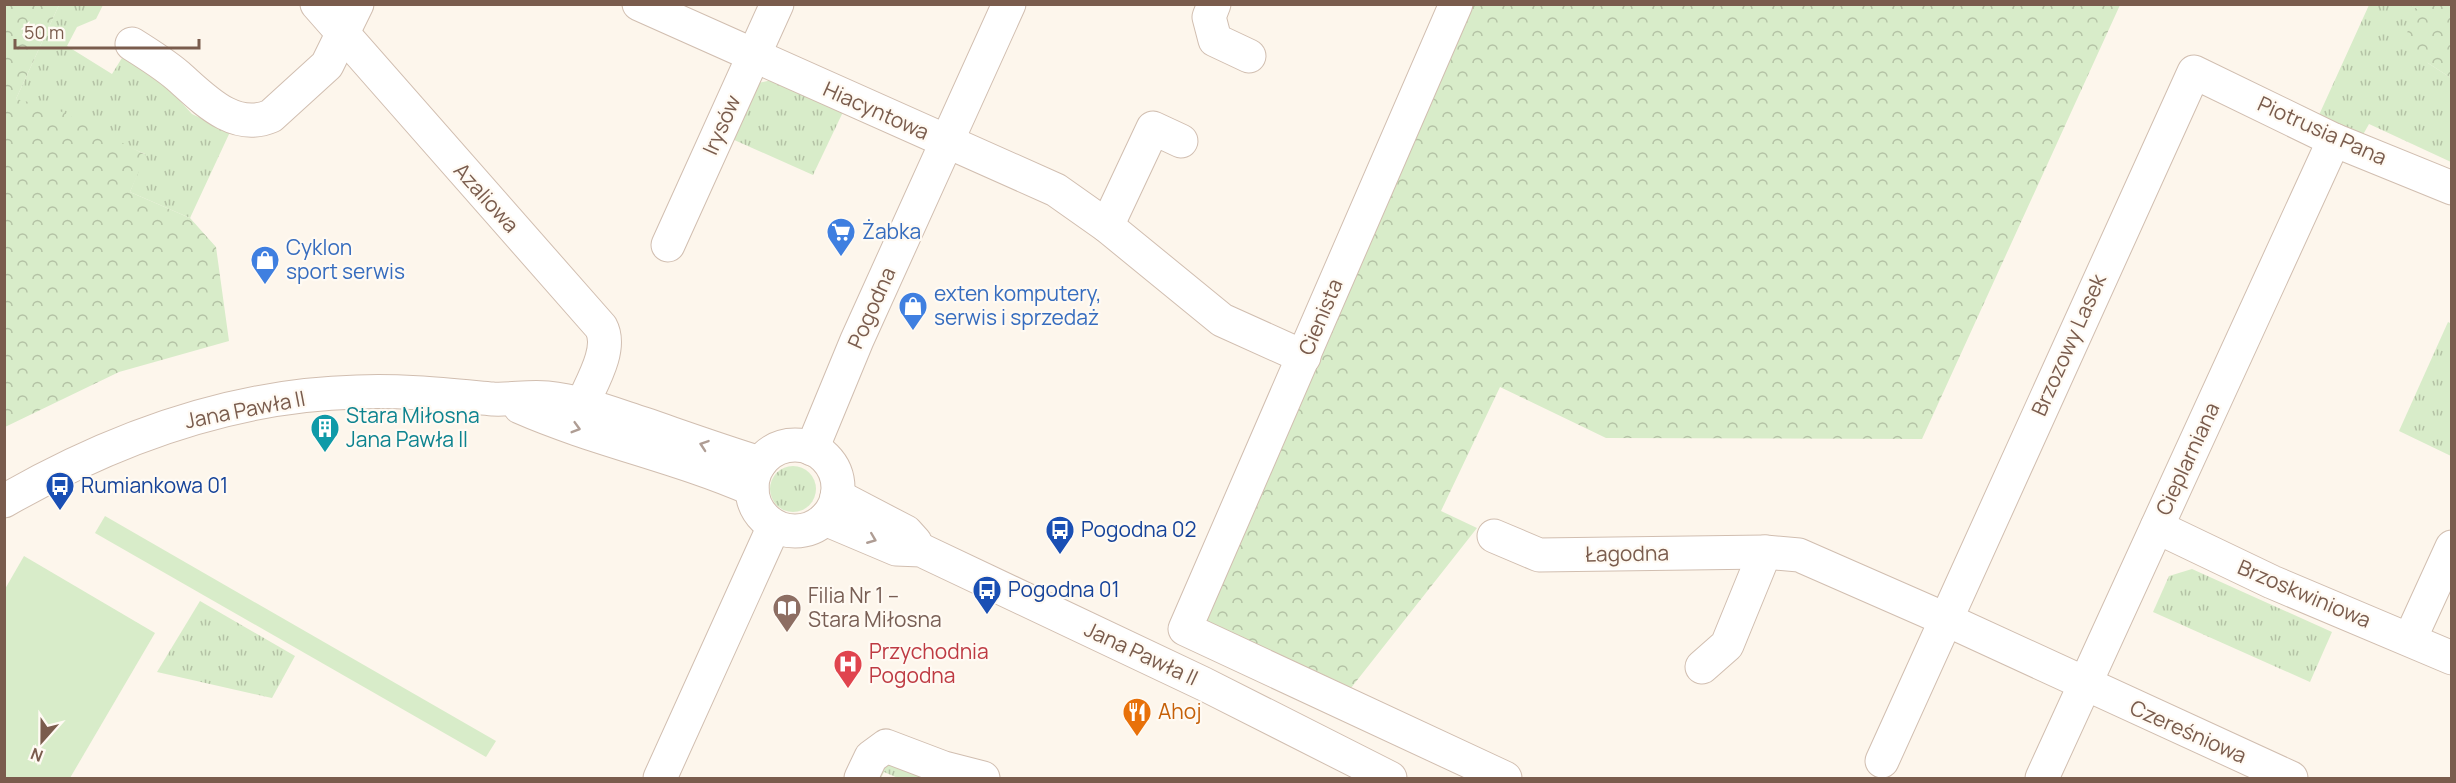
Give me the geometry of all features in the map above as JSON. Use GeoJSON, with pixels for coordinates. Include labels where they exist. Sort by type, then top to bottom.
{"type":"FeatureCollection","features":[{"type":"Feature","properties":{"kind":"street","name":"Azaliowa"},"geometry":{"type":"LineString","coordinates":[[317,4],[342,36],[601,327],[605,334],[603,350],[582,405]]}},
{"type":"Feature","properties":{"kind":"street"},"geometry":{"type":"LineString","coordinates":[[132,44],[178,76],[198,96],[223,112],[246,122],[271,116],[327,65],[357,4]]}},
{"type":"Feature","properties":{"kind":"street","name":"Hiacyntowa"},"geometry":{"type":"LineString","coordinates":[[639,4],[1056,190],[1107,226],[1222,320],[1304,357]]}},
{"type":"Feature","properties":{"kind":"street","name":"Irysów"},"geometry":{"type":"LineString","coordinates":[[668,245],[777,4]]}},
{"type":"Feature","properties":{"kind":"street","name":"Pogodna"},"geometry":{"type":"LineString","coordinates":[[812,449],[1009,4]]}},
{"type":"Feature","properties":{"kind":"street"},"geometry":{"type":"LineString","coordinates":[[1214,4],[1209,17],[1215,40],[1250,56]]}},
{"type":"Feature","properties":{"kind":"street","name":"Cienista"},"geometry":{"type":"LineString","coordinates":[[1456,4],[1185,629],[1505,778]]}},
{"type":"Feature","properties":{"kind":"street","name":"Piotrusia Pana"},"geometry":{"type":"LineString","coordinates":[[2194,72],[2334,140],[2451,188]]}},
{"type":"Feature","properties":{"kind":"street","name":"Brzozowy Lasek"},"geometry":{"type":"LineString","coordinates":[[1945,619],[2194,72]]}},
{"type":"Feature","properties":{"kind":"street"},"geometry":{"type":"LineString","coordinates":[[1107,226],[1153,128],[1181,141]]}},
{"type":"Feature","properties":{"kind":"street","name":"Cieplarniana"},"geometry":{"type":"LineString","coordinates":[[2042,778],[2334,140]]}},
{"type":"Feature","properties":{"kind":"street","name":"Jana Pawła II"},"geometry":{"type":"LineString","coordinates":[[4,501],[98,452],[156,429],[222,410],[272,401],[354,392],[391,391],[502,399],[546,397],[582,405],[756,476]]}},
{"type":"Feature","properties":{"kind":"street","name":"Jana Pawła II"},"geometry":{"type":"LineString","coordinates":[[502,399],[556,423],[715,474],[756,476]]}},
{"type":"Feature","properties":{"kind":"street"},"geometry":{"type":"LineString","coordinates":[[800,446],[812,449],[830,463],[835,473],[831,507],[814,526],[801,531],[774,526],[758,510],[756,476],[778,449],[800,446]]}},
{"type":"Feature","properties":{"kind":"street","name":"Jana Pawła II"},"geometry":{"type":"LineString","coordinates":[[831,507],[906,532],[921,550],[1204,684],[1390,778]]}},
{"type":"Feature","properties":{"kind":"street"},"geometry":{"type":"LineString","coordinates":[[660,778],[774,526]]}},
{"type":"Feature","properties":{"kind":"street","name":"Brzoskwiniowa"},"geometry":{"type":"LineString","coordinates":[[2157,527],[2272,582],[2451,658]]}},
{"type":"Feature","properties":{"kind":"street","name":"Łagodna"},"geometry":{"type":"LineString","coordinates":[[1494,536],[1539,555],[1765,552],[1799,555],[1945,619],[2085,685]]}},
{"type":"Feature","properties":{"kind":"street"},"geometry":{"type":"LineString","coordinates":[[2410,639],[2451,547]]}},
{"type":"Feature","properties":{"kind":"street"},"geometry":{"type":"LineString","coordinates":[[1702,667],[1727,645],[1765,552]]}},
{"type":"Feature","properties":{"kind":"street"},"geometry":{"type":"LineString","coordinates":[[1882,761],[1945,619]]}},
{"type":"Feature","properties":{"kind":"street","name":"Czereśniowa"},"geometry":{"type":"LineString","coordinates":[[2085,685],[2291,778]]}},
{"type":"Feature","properties":{"kind":"street"},"geometry":{"type":"LineString","coordinates":[[861,778],[871,757],[886,746],[944,768],[983,778]]}},
{"type":"Feature","properties":{"kind":"green space"},"geometry":{"type":"Polygon","coordinates":[[[5,4],[59,5],[16,99],[54,108],[146,155],[130,192],[190,218],[216,247],[229,341],[119,372],[5,427],[5,4]]]}},
{"type":"Feature","properties":{"kind":"green space"},"geometry":{"type":"Polygon","coordinates":[[[59,5],[103,5],[96,19],[77,27],[67,46],[112,74],[125,53],[162,81],[192,114],[230,132],[190,218],[130,192],[145,154],[16,99],[59,5]]]}},
{"type":"Feature","properties":{"kind":"green space"},"geometry":{"type":"Polygon","coordinates":[[[1470,5],[2120,5],[1922,439],[1606,438],[1500,387],[1441,511],[1477,528],[1347,693],[1201,625],[1470,5]]]}},
{"type":"Feature","properties":{"kind":"green space"},"geometry":{"type":"Polygon","coordinates":[[[2369,5],[2409,5],[2418,9],[2428,63],[2451,78],[2451,162],[2369,124],[2360,140],[2319,115],[2369,5]]]}},
{"type":"Feature","properties":{"kind":"green space"},"geometry":{"type":"Polygon","coordinates":[[[2409,5],[2451,5],[2451,78],[2428,63],[2405,37],[2418,9],[2409,5]]]}},
{"type":"Feature","properties":{"kind":"green space"},"geometry":{"type":"Polygon","coordinates":[[[772,80],[843,112],[813,175],[732,139],[758,83],[772,80]]]}},
{"type":"Feature","properties":{"kind":"green space"},"geometry":{"type":"Polygon","coordinates":[[[2448,322],[2452,324],[2451,456],[2399,431],[2448,322]]]}},
{"type":"Feature","properties":{"kind":"green space"},"geometry":{"type":"Polygon","coordinates":[[[793,466],[809,473],[816,489],[809,505],[793,512],[777,505],[770,489],[777,473],[793,466]]]}},
{"type":"Feature","properties":{"kind":"green space"},"geometry":{"type":"Polygon","coordinates":[[[105,516],[496,741],[486,757],[95,533],[105,516]]]}},
{"type":"Feature","properties":{"kind":"green space"},"geometry":{"type":"Polygon","coordinates":[[[24,556],[155,633],[70,778],[5,778],[5,589],[24,556]]]}},
{"type":"Feature","properties":{"kind":"green space"},"geometry":{"type":"Polygon","coordinates":[[[2192,569],[2332,632],[2310,682],[2153,612],[2169,576],[2192,569]]]}},
{"type":"Feature","properties":{"kind":"green space"},"geometry":{"type":"Polygon","coordinates":[[[200,601],[295,656],[272,698],[157,672],[200,601]]]}},
{"type":"Feature","properties":{"kind":"green space"},"geometry":{"type":"Polygon","coordinates":[[[888,760],[942,778],[898,778],[884,772],[881,778],[874,778],[888,760]]]}},
{"type":"Feature","properties":{"kind":"place","name":"Żabka"},"geometry":{"type":"Point","coordinates":[841,258]}},
{"type":"Feature","properties":{"kind":"place","name":"Cyklon sport serwis"},"geometry":{"type":"Point","coordinates":[265,286]}},
{"type":"Feature","properties":{"kind":"place","name":"exten komputery, serwis i sprzedaż"},"geometry":{"type":"Point","coordinates":[913,332]}},
{"type":"Feature","properties":{"kind":"place","name":"Stara Miłosna Jana Pawła II"},"geometry":{"type":"Point","coordinates":[325,454]}},
{"type":"Feature","properties":{"kind":"place","name":"Rumiankowa 01"},"geometry":{"type":"Point","coordinates":[60,512]}},
{"type":"Feature","properties":{"kind":"place","name":"Pogodna 02"},"geometry":{"type":"Point","coordinates":[1060,556]}},
{"type":"Feature","properties":{"kind":"place","name":"Pogodna 01"},"geometry":{"type":"Point","coordinates":[987,616]}},
{"type":"Feature","properties":{"kind":"place","name":"Filia Nr 1 – Stara Miłosna"},"geometry":{"type":"Point","coordinates":[787,634]}},
{"type":"Feature","properties":{"kind":"place","name":"Przychodnia Pogodna"},"geometry":{"type":"Point","coordinates":[848,690]}},
{"type":"Feature","properties":{"kind":"place","name":"Ahoj"},"geometry":{"type":"Point","coordinates":[1137,738]}}]}
